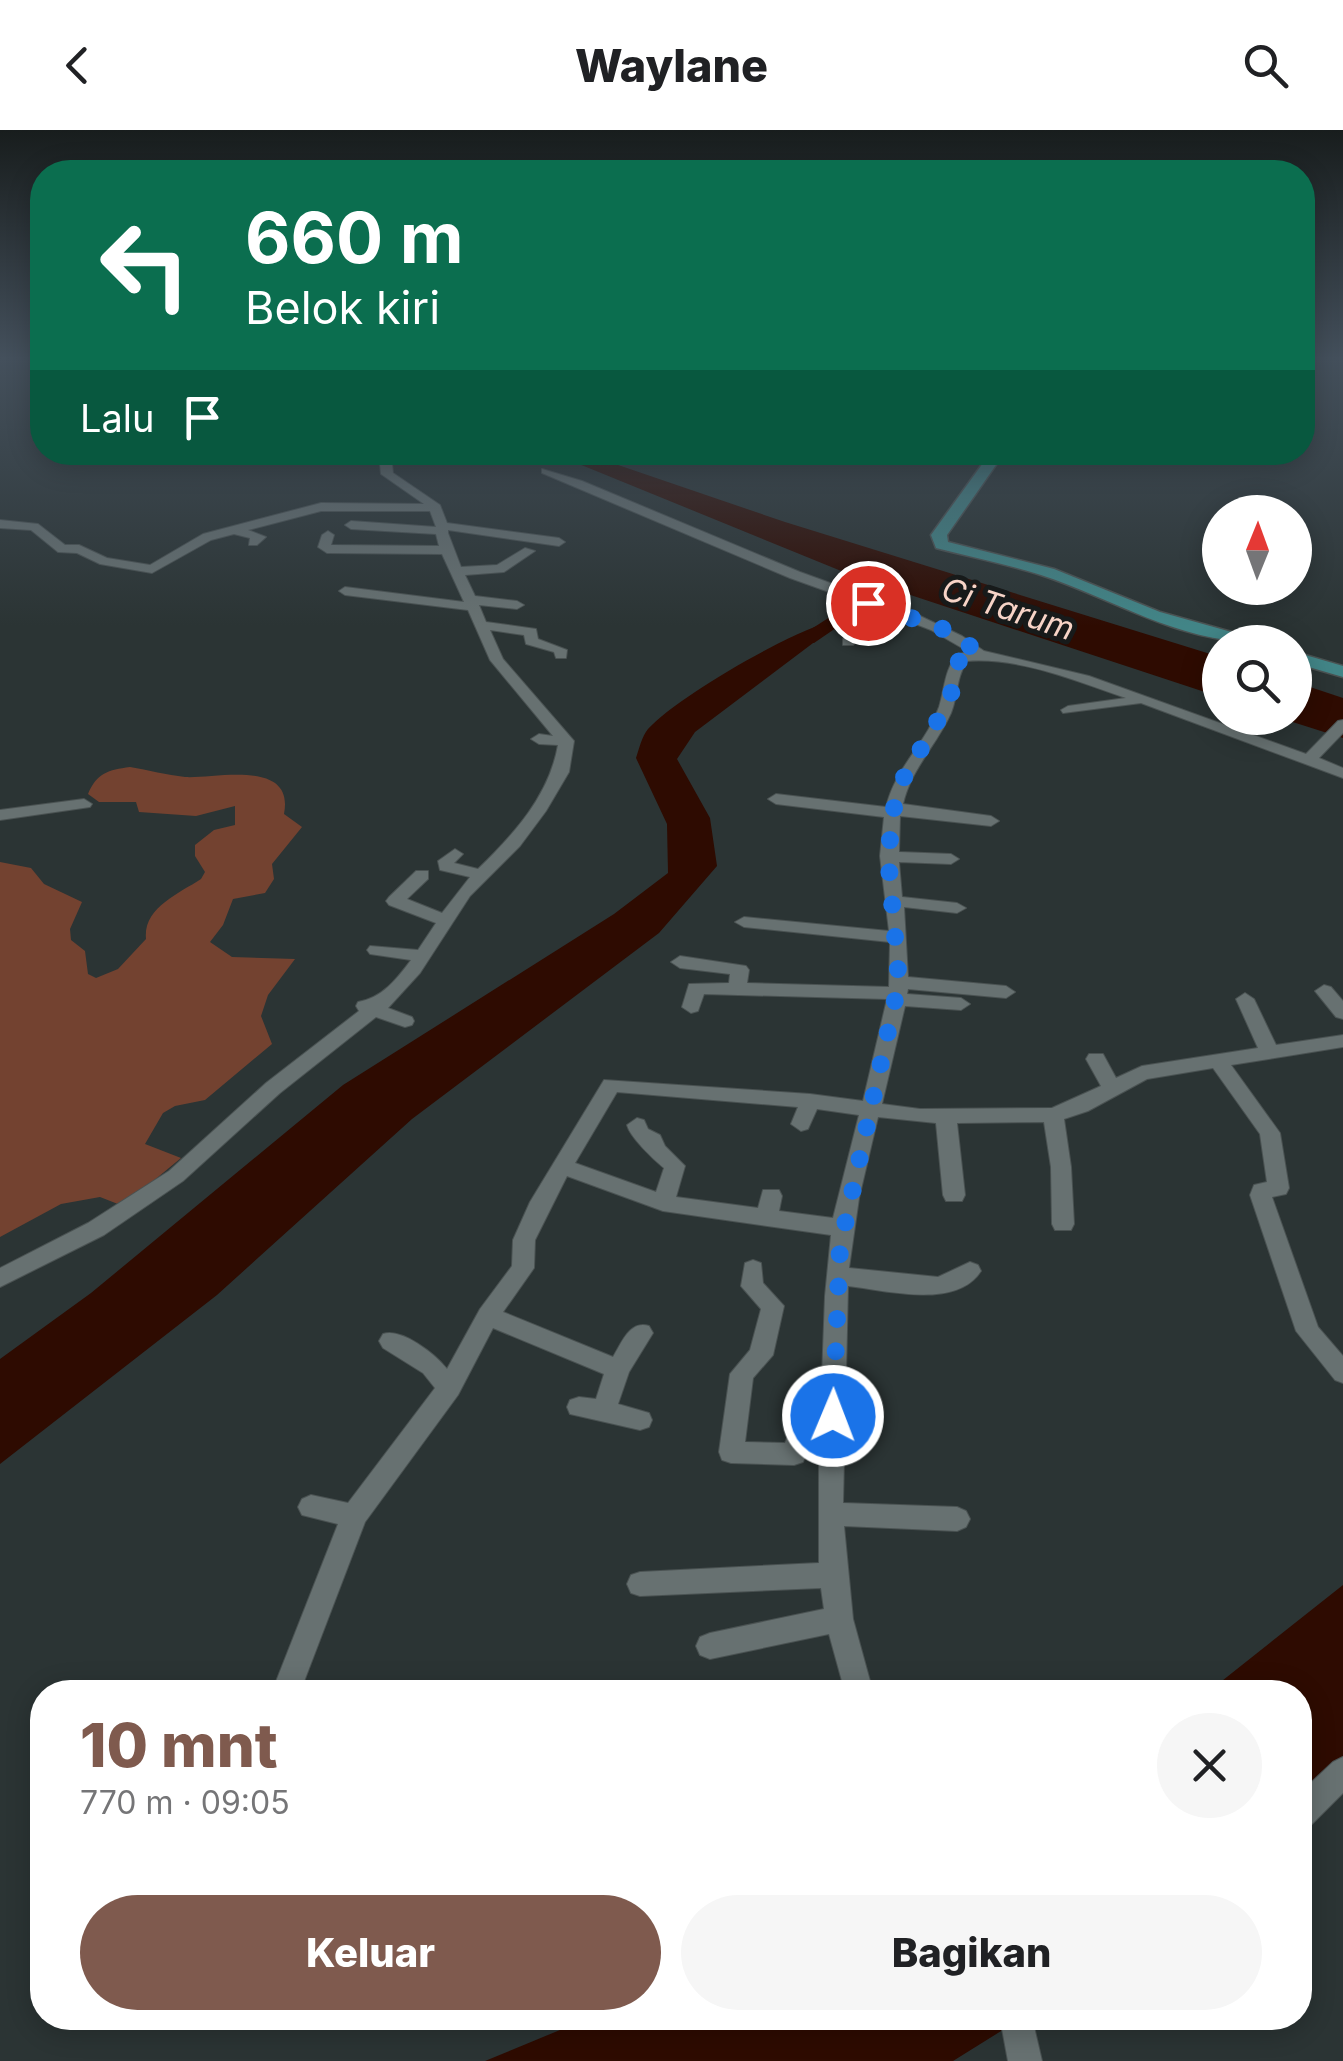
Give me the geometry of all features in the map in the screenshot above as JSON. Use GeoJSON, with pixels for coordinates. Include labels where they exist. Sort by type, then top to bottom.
{"type":"FeatureCollection","features":[{"type":"Feature","properties":{"kind":"main road"},"geometry":{"type":"LineString","coordinates":[[989,465],[938,542],[947,548],[1070,580],[1154,616],[1202,629]]}},
{"type":"Feature","properties":{"kind":"main road"},"geometry":{"type":"LineString","coordinates":[[1312,662],[1343,672]]}},
{"type":"Feature","properties":{"kind":"street"},"geometry":{"type":"LineString","coordinates":[[0,1278],[96,1229],[176,1176],[423,956],[445,920],[481,875],[514,844],[562,772],[566,741],[497,660],[448,550],[436,508],[387,474],[386,465]]}},
{"type":"Feature","properties":{"kind":"street"},"geometry":{"type":"LineString","coordinates":[[546,472],[634,503],[721,544],[852,597],[949,631],[978,652],[1041,666],[1312,757],[1343,773]]}},
{"type":"Feature","properties":{"kind":"street"},"geometry":{"type":"LineString","coordinates":[[0,524],[34,527],[62,548],[79,549],[104,561],[152,569],[198,541],[326,506],[436,508]]}},
{"type":"Feature","properties":{"kind":"street"},"geometry":{"type":"LineString","coordinates":[[351,525],[444,528],[558,542]]}},
{"type":"Feature","properties":{"kind":"street"},"geometry":{"type":"LineString","coordinates":[[233,529],[260,537],[252,542]]}},
{"type":"Feature","properties":{"kind":"street"},"geometry":{"type":"LineString","coordinates":[[328,535],[324,548],[448,550]]}},
{"type":"Feature","properties":{"kind":"street"},"geometry":{"type":"LineString","coordinates":[[459,571],[500,569],[529,551]]}},
{"type":"Feature","properties":{"kind":"street"},"geometry":{"type":"LineString","coordinates":[[345,590],[517,605]]}},
{"type":"Feature","properties":{"kind":"street"},"geometry":{"type":"LineString","coordinates":[[848,642],[873,604]]}},
{"type":"Feature","properties":{"kind":"street"},"geometry":{"type":"LineString","coordinates":[[480,625],[531,632],[532,641],[560,650],[561,655]]}},
{"type":"Feature","properties":{"kind":"street"},"geometry":{"type":"LineString","coordinates":[[856,1680],[839,1619],[830,1514],[842,1228],[898,991],[888,856],[894,810],[903,779],[950,700],[956,666],[961,658],[978,652]]}},
{"type":"Feature","properties":{"kind":"street"},"geometry":{"type":"LineString","coordinates":[[1068,710],[1142,700]]}},
{"type":"Feature","properties":{"kind":"street"},"geometry":{"type":"LineString","coordinates":[[1312,757],[1343,724]]}},
{"type":"Feature","properties":{"kind":"street"},"geometry":{"type":"LineString","coordinates":[[540,739],[566,741]]}},
{"type":"Feature","properties":{"kind":"street"},"geometry":{"type":"LineString","coordinates":[[776,799],[990,822]]}},
{"type":"Feature","properties":{"kind":"street"},"geometry":{"type":"LineString","coordinates":[[0,815],[84,804]]}},
{"type":"Feature","properties":{"kind":"street"},"geometry":{"type":"LineString","coordinates":[[455,854],[446,860],[446,866],[481,875]]}},
{"type":"Feature","properties":{"kind":"street"},"geometry":{"type":"LineString","coordinates":[[888,856],[952,860]]}},
{"type":"Feature","properties":{"kind":"street"},"geometry":{"type":"LineString","coordinates":[[422,875],[395,901],[445,920]]}},
{"type":"Feature","properties":{"kind":"street"},"geometry":{"type":"LineString","coordinates":[[894,901],[957,908]]}},
{"type":"Feature","properties":{"kind":"street"},"geometry":{"type":"LineString","coordinates":[[744,922],[897,937]]}},
{"type":"Feature","properties":{"kind":"street"},"geometry":{"type":"LineString","coordinates":[[376,950],[423,956]]}},
{"type":"Feature","properties":{"kind":"street"},"geometry":{"type":"LineString","coordinates":[[680,962],[740,970],[738,989]]}},
{"type":"Feature","properties":{"kind":"street"},"geometry":{"type":"LineString","coordinates":[[690,1007],[696,988],[1006,992]]}},
{"type":"Feature","properties":{"kind":"street"},"geometry":{"type":"LineString","coordinates":[[898,991],[961,1004]]}},
{"type":"Feature","properties":{"kind":"street"},"geometry":{"type":"LineString","coordinates":[[1324,991],[1343,1012]]}},
{"type":"Feature","properties":{"kind":"street"},"geometry":{"type":"LineString","coordinates":[[375,998],[405,1022]]}},
{"type":"Feature","properties":{"kind":"street"},"geometry":{"type":"LineString","coordinates":[[1246,999],[1270,1052]]}},
{"type":"Feature","properties":{"kind":"street"},"geometry":{"type":"LineString","coordinates":[[291,1680],[354,1516],[450,1388],[488,1316],[523,1268],[528,1232],[562,1166],[612,1084],[805,1112],[870,1110],[946,1117],[1053,1115],[1081,1106],[1142,1073],[1343,1041]]}},
{"type":"Feature","properties":{"kind":"street"},"geometry":{"type":"LineString","coordinates":[[1096,1059],[1112,1088]]}},
{"type":"Feature","properties":{"kind":"street"},"geometry":{"type":"LineString","coordinates":[[1217,1060],[1270,1133],[1278,1188],[1262,1191],[1260,1195],[1308,1331],[1343,1373]]}},
{"type":"Feature","properties":{"kind":"street"},"geometry":{"type":"LineString","coordinates":[[1053,1115],[1061,1167],[1063,1224]]}},
{"type":"Feature","properties":{"kind":"street"},"geometry":{"type":"LineString","coordinates":[[946,1117],[954,1195]]}},
{"type":"Feature","properties":{"kind":"street"},"geometry":{"type":"LineString","coordinates":[[638,1125],[639,1133],[655,1141],[656,1150],[675,1166],[664,1203]]}},
{"type":"Feature","properties":{"kind":"street"},"geometry":{"type":"LineString","coordinates":[[562,1166],[664,1203],[842,1228]]}},
{"type":"Feature","properties":{"kind":"street"},"geometry":{"type":"LineString","coordinates":[[766,1219],[771,1196]]}},
{"type":"Feature","properties":{"kind":"street"},"geometry":{"type":"LineString","coordinates":[[754,1269],[752,1286],[773,1306],[761,1355],[742,1374],[731,1452],[794,1454],[796,1439],[802,1434],[830,1448]]}},
{"type":"Feature","properties":{"kind":"street"},"geometry":{"type":"LineString","coordinates":[[837,1276],[940,1286],[970,1272]]}},
{"type":"Feature","properties":{"kind":"street"},"geometry":{"type":"LineString","coordinates":[[488,1316],[618,1369]]}},
{"type":"Feature","properties":{"kind":"street"},"geometry":{"type":"LineString","coordinates":[[640,1420],[592,1409],[642,1333]]}},
{"type":"Feature","properties":{"kind":"street"},"geometry":{"type":"LineString","coordinates":[[391,1340],[431,1366],[450,1388]]}},
{"type":"Feature","properties":{"kind":"street"},"geometry":{"type":"LineString","coordinates":[[311,1506],[354,1516]]}},
{"type":"Feature","properties":{"kind":"street"},"geometry":{"type":"LineString","coordinates":[[830,1514],[957,1519]]}},
{"type":"Feature","properties":{"kind":"street"},"geometry":{"type":"LineString","coordinates":[[640,1584],[833,1575]]}},
{"type":"Feature","properties":{"kind":"street"},"geometry":{"type":"LineString","coordinates":[[710,1646],[839,1619]]}},
{"type":"Feature","properties":{"kind":"street"},"geometry":{"type":"LineString","coordinates":[[1312,1802],[1343,1772]]}},
{"type":"Feature","properties":{"kind":"shaded area"},"geometry":{"type":"Polygon","coordinates":[[[130,767],[185,777],[265,778],[277,785],[284,796],[284,814],[302,827],[272,864],[274,879],[265,893],[233,899],[223,925],[210,942],[232,957],[295,959],[268,995],[261,1016],[272,1044],[205,1100],[175,1106],[163,1113],[145,1144],[181,1158],[123,1206],[100,1197],[61,1204],[0,1237],[0,862],[31,868],[44,884],[82,902],[70,929],[71,940],[85,951],[88,974],[96,978],[118,969],[146,939],[156,910],[201,879],[205,872],[195,856],[195,845],[214,830],[235,825],[235,806],[196,816],[139,812],[136,802],[99,802],[88,794],[104,774],[130,767]]]}},
{"type":"Feature","properties":{"kind":"water","name":"Ci Tarum"},"geometry":{"type":"Polygon","coordinates":[[[581,465],[618,465],[785,522],[1202,651],[1202,691],[856,577],[581,465]]]}},
{"type":"Feature","properties":{"kind":"water"},"geometry":{"type":"Polygon","coordinates":[[[833,621],[837,625],[695,732],[677,759],[710,818],[717,866],[659,933],[412,1119],[217,1295],[0,1464],[0,1359],[91,1293],[343,1085],[614,914],[668,873],[667,824],[636,758],[646,732],[683,700],[736,667],[790,638],[833,621]]]}},
{"type":"Feature","properties":{"kind":"water"},"geometry":{"type":"Polygon","coordinates":[[[1312,688],[1343,698],[1343,738],[1312,728],[1312,688]]]}},
{"type":"Feature","properties":{"kind":"water"},"geometry":{"type":"Polygon","coordinates":[[[1343,1585],[1343,1763],[1312,1795],[1312,1680],[1223,1680],[1343,1585]]]}},
{"type":"Feature","properties":{"kind":"water"},"geometry":{"type":"Polygon","coordinates":[[[560,2030],[1003,2030],[953,2061],[485,2061],[560,2030]]]}},
{"type":"Feature","properties":{"kind":"waterway"},"geometry":{"type":"LineString","coordinates":[[808,639],[904,576]]}},
{"type":"Feature","properties":{"kind":"route"},"geometry":{"type":"LineString","coordinates":[[833,1416],[840,1247],[848,1195],[878,1083],[899,982],[888,856],[894,808],[903,779],[950,700],[956,666],[961,658],[978,652],[949,631],[868,603]]}}]}
